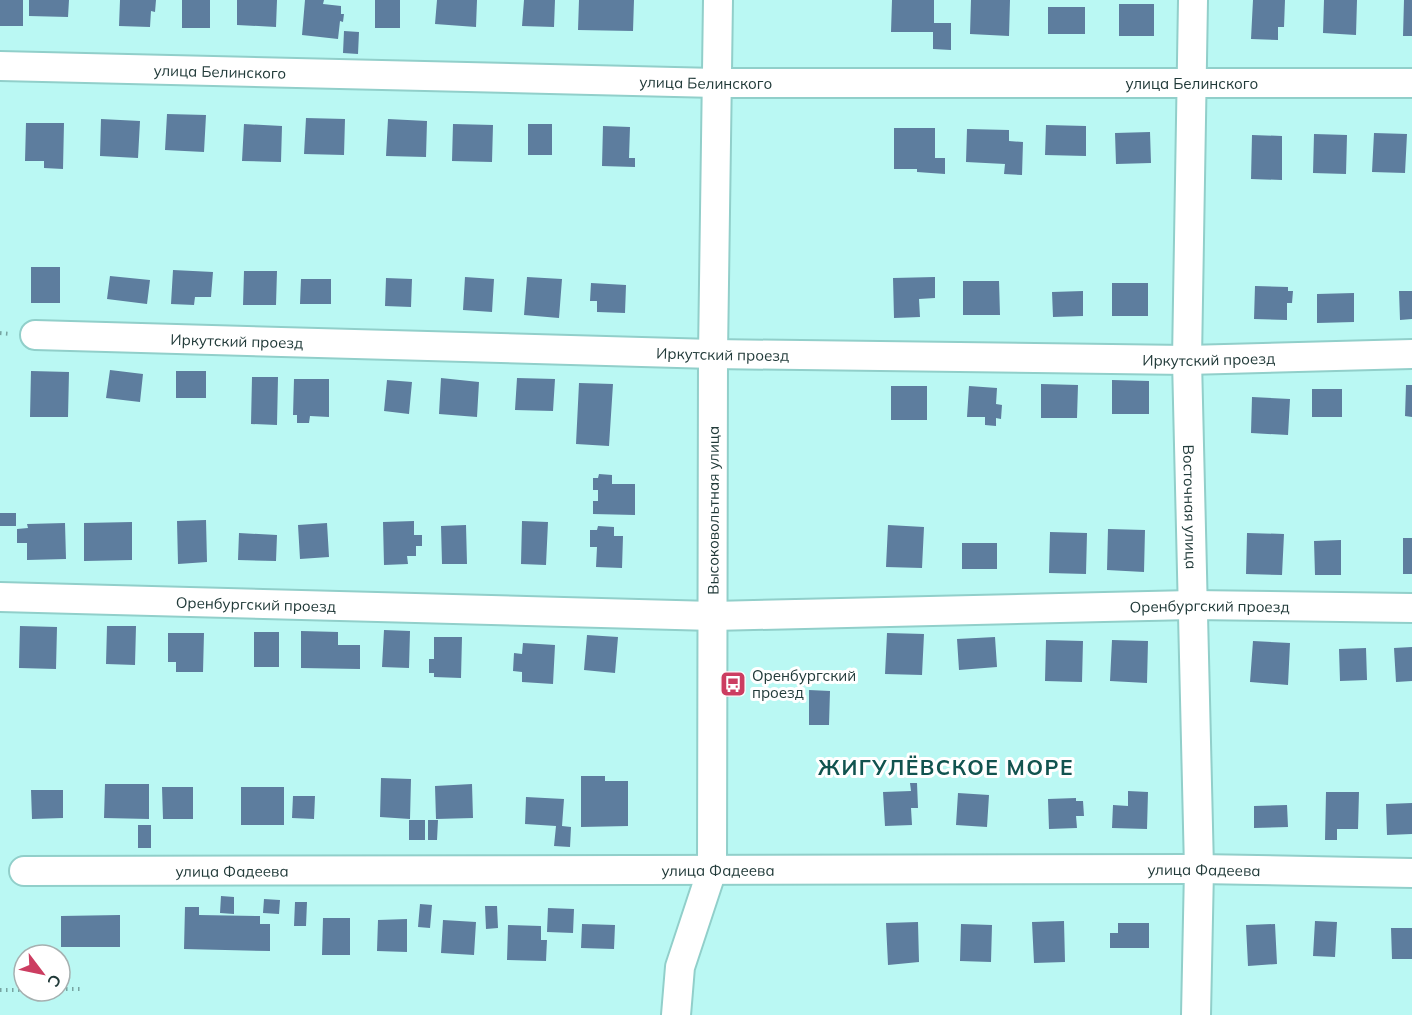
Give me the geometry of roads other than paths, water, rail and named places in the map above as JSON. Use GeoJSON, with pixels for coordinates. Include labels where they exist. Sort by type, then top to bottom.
{"type":"FeatureCollection","features":[{"type":"Feature","properties":{"kind":"street","name":"Высоковольтная улица"},"geometry":{"type":"LineString","coordinates":[[676,1015],[680,967],[712,870],[713,354],[718,0]]}},
{"type":"Feature","properties":{"kind":"street","name":"Восточная улица"},"geometry":{"type":"LineString","coordinates":[[1193,0],[1187,360],[1199,869],[1196,1015]]}},
{"type":"Feature","properties":{"kind":"street","name":"улица Белинского"},"geometry":{"type":"LineString","coordinates":[[0,66],[716,83],[1193,81],[1412,83]]}},
{"type":"Feature","properties":{"kind":"street","name":"Иркутский проезд"},"geometry":{"type":"LineString","coordinates":[[35,335],[713,354],[1187,360],[1412,354]]}},
{"type":"Feature","properties":{"kind":"street","name":"Оренбургский проезд"},"geometry":{"type":"LineString","coordinates":[[0,597],[713,616],[1192,605],[1412,608]]}},
{"type":"Feature","properties":{"kind":"street","name":"улица Фадеева"},"geometry":{"type":"LineString","coordinates":[[24,871],[1199,869],[1412,873]]}},
{"type":"Feature","properties":{"kind":"place","name":"Оренбургский проезд"},"geometry":{"type":"Point","coordinates":[733,684]}},
{"type":"Feature","properties":{"kind":"district","name":"ЖИГУЛЁВСКОЕ МОРЕ"},"geometry":{"type":"Point","coordinates":[946,767]}}]}
